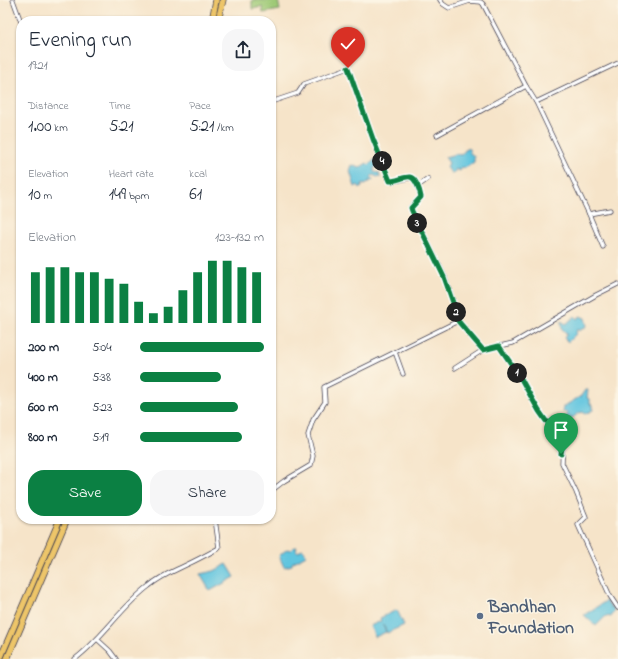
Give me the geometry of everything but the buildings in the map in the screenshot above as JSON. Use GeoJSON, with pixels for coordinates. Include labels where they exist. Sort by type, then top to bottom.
{"type":"FeatureCollection","features":[{"type":"Feature","properties":{"kind":"highway"},"geometry":{"type":"LineString","coordinates":[[213,16],[216,0]]}},
{"type":"Feature","properties":{"kind":"highway"},"geometry":{"type":"LineString","coordinates":[[219,16],[223,0]]}},
{"type":"Feature","properties":{"kind":"highway"},"geometry":{"type":"LineString","coordinates":[[0,659],[58,524]]}},
{"type":"Feature","properties":{"kind":"highway"},"geometry":{"type":"LineString","coordinates":[[7,659],[65,524]]}},
{"type":"Feature","properties":{"kind":"street"},"geometry":{"type":"LineString","coordinates":[[14,0],[19,16]]}},
{"type":"Feature","properties":{"kind":"street"},"geometry":{"type":"LineString","coordinates":[[440,0],[449,8],[470,1],[481,2],[483,4],[536,102],[590,214],[603,247]]}},
{"type":"Feature","properties":{"kind":"street"},"geometry":{"type":"LineString","coordinates":[[536,102],[618,63]]}},
{"type":"Feature","properties":{"kind":"street"},"geometry":{"type":"LineString","coordinates":[[276,100],[298,93],[304,84],[348,68],[380,158],[390,181],[396,181],[409,176],[412,177],[418,186],[421,197],[411,208],[412,211],[444,277],[458,317],[458,321],[483,350]]}},
{"type":"Feature","properties":{"kind":"street"},"geometry":{"type":"LineString","coordinates":[[437,135],[526,86]]}},
{"type":"Feature","properties":{"kind":"street"},"geometry":{"type":"LineString","coordinates":[[418,186],[428,179]]}},
{"type":"Feature","properties":{"kind":"street"},"geometry":{"type":"LineString","coordinates":[[590,214],[610,210]]}},
{"type":"Feature","properties":{"kind":"street"},"geometry":{"type":"LineString","coordinates":[[455,368],[483,350],[513,342],[618,284]]}},
{"type":"Feature","properties":{"kind":"street"},"geometry":{"type":"LineString","coordinates":[[276,487],[311,465],[313,456],[308,436],[313,420],[325,402],[324,387],[458,321]]}},
{"type":"Feature","properties":{"kind":"street"},"geometry":{"type":"LineString","coordinates":[[499,346],[520,377],[546,421],[554,425],[561,432],[563,441],[562,463],[586,517],[578,524],[610,596],[618,608]]}},
{"type":"Feature","properties":{"kind":"street"},"geometry":{"type":"LineString","coordinates":[[395,352],[403,374]]}},
{"type":"Feature","properties":{"kind":"street"},"geometry":{"type":"LineString","coordinates":[[75,659],[86,651],[127,606],[148,587],[164,575],[186,566],[219,548],[216,524]]}},
{"type":"Feature","properties":{"kind":"street"},"geometry":{"type":"LineString","coordinates":[[97,639],[116,659]]}},
{"type":"Feature","properties":{"kind":"green space"},"geometry":{"type":"Polygon","coordinates":[[[252,0],[278,0],[280,10],[263,13],[262,7],[252,9],[252,0]]]}},
{"type":"Feature","properties":{"kind":"water"},"geometry":{"type":"Polygon","coordinates":[[[467,148],[474,156],[474,162],[465,168],[462,167],[460,171],[456,169],[454,173],[451,173],[447,167],[449,163],[445,157],[456,154],[461,155],[467,148]]]}},
{"type":"Feature","properties":{"kind":"water"},"geometry":{"type":"Polygon","coordinates":[[[376,158],[375,164],[379,165],[374,168],[374,172],[379,173],[380,178],[373,175],[371,177],[373,179],[372,181],[369,180],[370,182],[366,183],[366,185],[362,184],[362,187],[360,188],[358,185],[355,187],[350,171],[352,165],[359,168],[367,163],[369,165],[376,158]]]}},
{"type":"Feature","properties":{"kind":"water"},"geometry":{"type":"Polygon","coordinates":[[[575,316],[578,319],[580,316],[585,318],[587,326],[579,331],[577,329],[576,334],[568,342],[564,338],[567,334],[562,329],[561,321],[566,324],[575,316]]]}},
{"type":"Feature","properties":{"kind":"water"},"geometry":{"type":"Polygon","coordinates":[[[585,390],[588,390],[587,398],[590,399],[590,404],[593,405],[593,410],[585,414],[583,412],[579,413],[568,421],[565,416],[567,415],[566,412],[563,412],[563,407],[581,396],[585,390]]]}},
{"type":"Feature","properties":{"kind":"water"},"geometry":{"type":"Polygon","coordinates":[[[294,547],[297,547],[296,550],[298,552],[302,549],[304,550],[306,555],[292,563],[292,565],[284,567],[279,556],[287,549],[291,550],[294,547]]]}},
{"type":"Feature","properties":{"kind":"water"},"geometry":{"type":"Polygon","coordinates":[[[227,564],[235,577],[210,591],[200,574],[214,571],[227,564]]]}},
{"type":"Feature","properties":{"kind":"water"},"geometry":{"type":"Polygon","coordinates":[[[606,601],[608,602],[607,604],[610,605],[610,608],[613,606],[614,613],[612,613],[611,617],[606,616],[596,626],[584,615],[606,601]]]}},
{"type":"Feature","properties":{"kind":"water"},"geometry":{"type":"Polygon","coordinates":[[[397,610],[404,625],[387,633],[383,624],[386,632],[375,637],[370,626],[381,621],[380,618],[397,610]]]}},
{"type":"Feature","properties":{"kind":"place","name":"Bandhan Foundation"},"geometry":{"type":"Point","coordinates":[480,616]}},
{"type":"Feature","properties":{"kind":"route"},"geometry":{"type":"LineString","coordinates":[[348,68],[373,139],[390,181],[396,181],[409,176],[412,177],[418,186],[421,197],[411,208],[444,277],[458,317],[458,321],[483,350],[499,346],[520,377],[546,421],[554,425],[561,432],[563,441],[561,454]]}}]}
